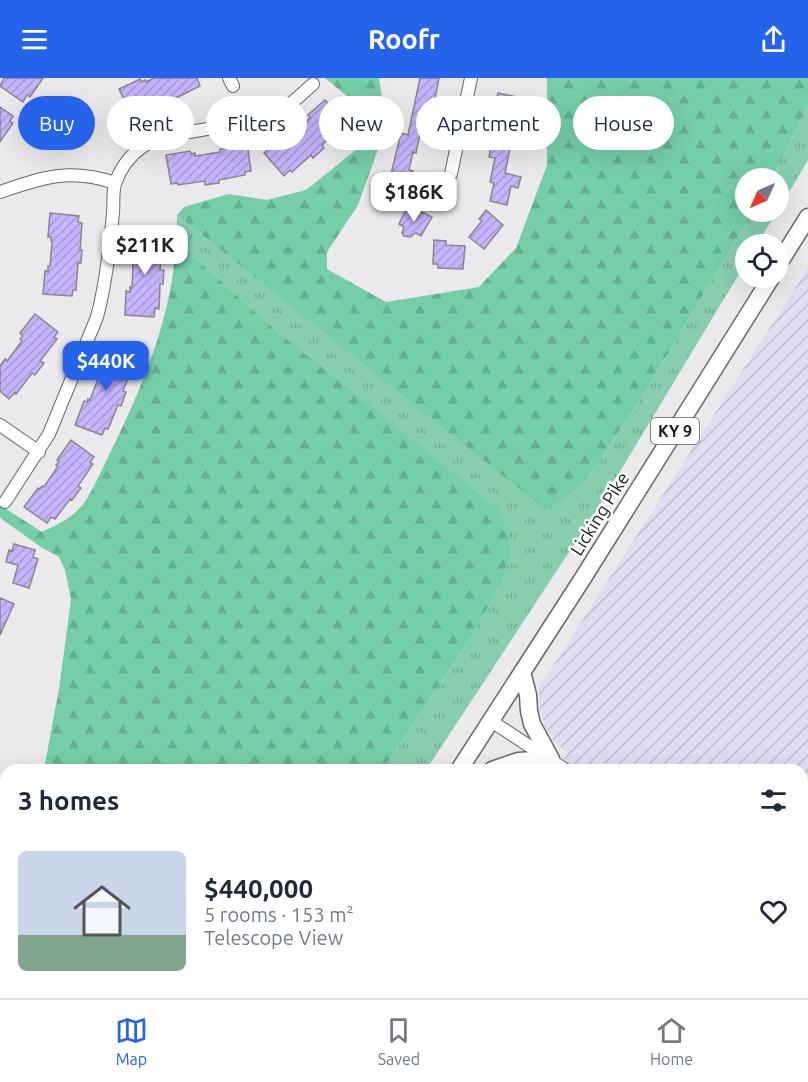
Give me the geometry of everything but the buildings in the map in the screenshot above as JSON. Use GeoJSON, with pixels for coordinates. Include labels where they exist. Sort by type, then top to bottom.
{"type":"FeatureCollection","features":[{"type":"Feature","properties":{"kind":"main road"},"geometry":{"type":"LineString","coordinates":[[789,247],[808,217]]}},
{"type":"Feature","properties":{"kind":"main road","name":"Licking Pike"},"geometry":{"type":"LineString","coordinates":[[463,764],[765,288]]}},
{"type":"Feature","properties":{"kind":"main road"},"geometry":{"type":"LineString","coordinates":[[509,764],[518,761],[551,759],[532,724],[522,672]]}},
{"type":"Feature","properties":{"kind":"street"},"geometry":{"type":"LineString","coordinates":[[451,174],[471,78]]}},
{"type":"Feature","properties":{"kind":"street"},"geometry":{"type":"LineString","coordinates":[[5,502],[52,429],[97,317],[102,300],[108,257],[115,183],[134,153],[152,140],[176,133],[268,119],[286,108],[313,84]]}},
{"type":"Feature","properties":{"kind":"street"},"geometry":{"type":"LineString","coordinates":[[0,192],[66,174],[100,178],[115,183]]}},
{"type":"Feature","properties":{"kind":"street"},"geometry":{"type":"LineString","coordinates":[[0,425],[39,452]]}},
{"type":"Feature","properties":{"kind":"street"},"geometry":{"type":"LineString","coordinates":[[491,721],[558,764]]}},
{"type":"Feature","properties":{"kind":"shaded area"},"geometry":{"type":"Polygon","coordinates":[[[808,268],[808,764],[561,764],[568,753],[555,743],[545,726],[539,707],[539,688],[808,268]]]}},
{"type":"Feature","properties":{"kind":"green space"},"geometry":{"type":"Polygon","coordinates":[[[325,78],[379,78],[382,96],[347,96],[325,78]]]}},
{"type":"Feature","properties":{"kind":"green space"},"geometry":{"type":"Polygon","coordinates":[[[547,78],[808,78],[808,105],[777,168],[735,168],[735,222],[747,222],[740,234],[735,234],[735,242],[642,397],[585,482],[546,510],[177,215],[184,207],[229,194],[267,200],[306,190],[356,150],[378,150],[358,205],[327,252],[327,269],[386,302],[479,287],[516,248],[547,165],[547,150],[561,150],[561,96],[547,96],[547,78]]]}},
{"type":"Feature","properties":{"kind":"green space"},"geometry":{"type":"Polygon","coordinates":[[[808,105],[808,160],[789,192],[789,168],[777,168],[808,105]]]}},
{"type":"Feature","properties":{"kind":"green space"},"geometry":{"type":"Polygon","coordinates":[[[177,215],[415,404],[585,482],[642,397],[735,242],[735,281],[598,508],[430,764],[386,764],[477,628],[500,585],[279,333],[176,241],[177,215]]]}},
{"type":"Feature","properties":{"kind":"green space"},"geometry":{"type":"Polygon","coordinates":[[[747,222],[771,222],[763,234],[740,234],[747,222]]]}},
{"type":"Feature","properties":{"kind":"green space"},"geometry":{"type":"Polygon","coordinates":[[[176,241],[279,333],[499,510],[508,531],[510,555],[500,585],[477,628],[386,764],[45,764],[59,689],[71,599],[65,570],[59,557],[0,518],[0,505],[42,532],[61,523],[82,506],[98,478],[144,378],[162,324],[174,269],[176,241]]]}}]}
